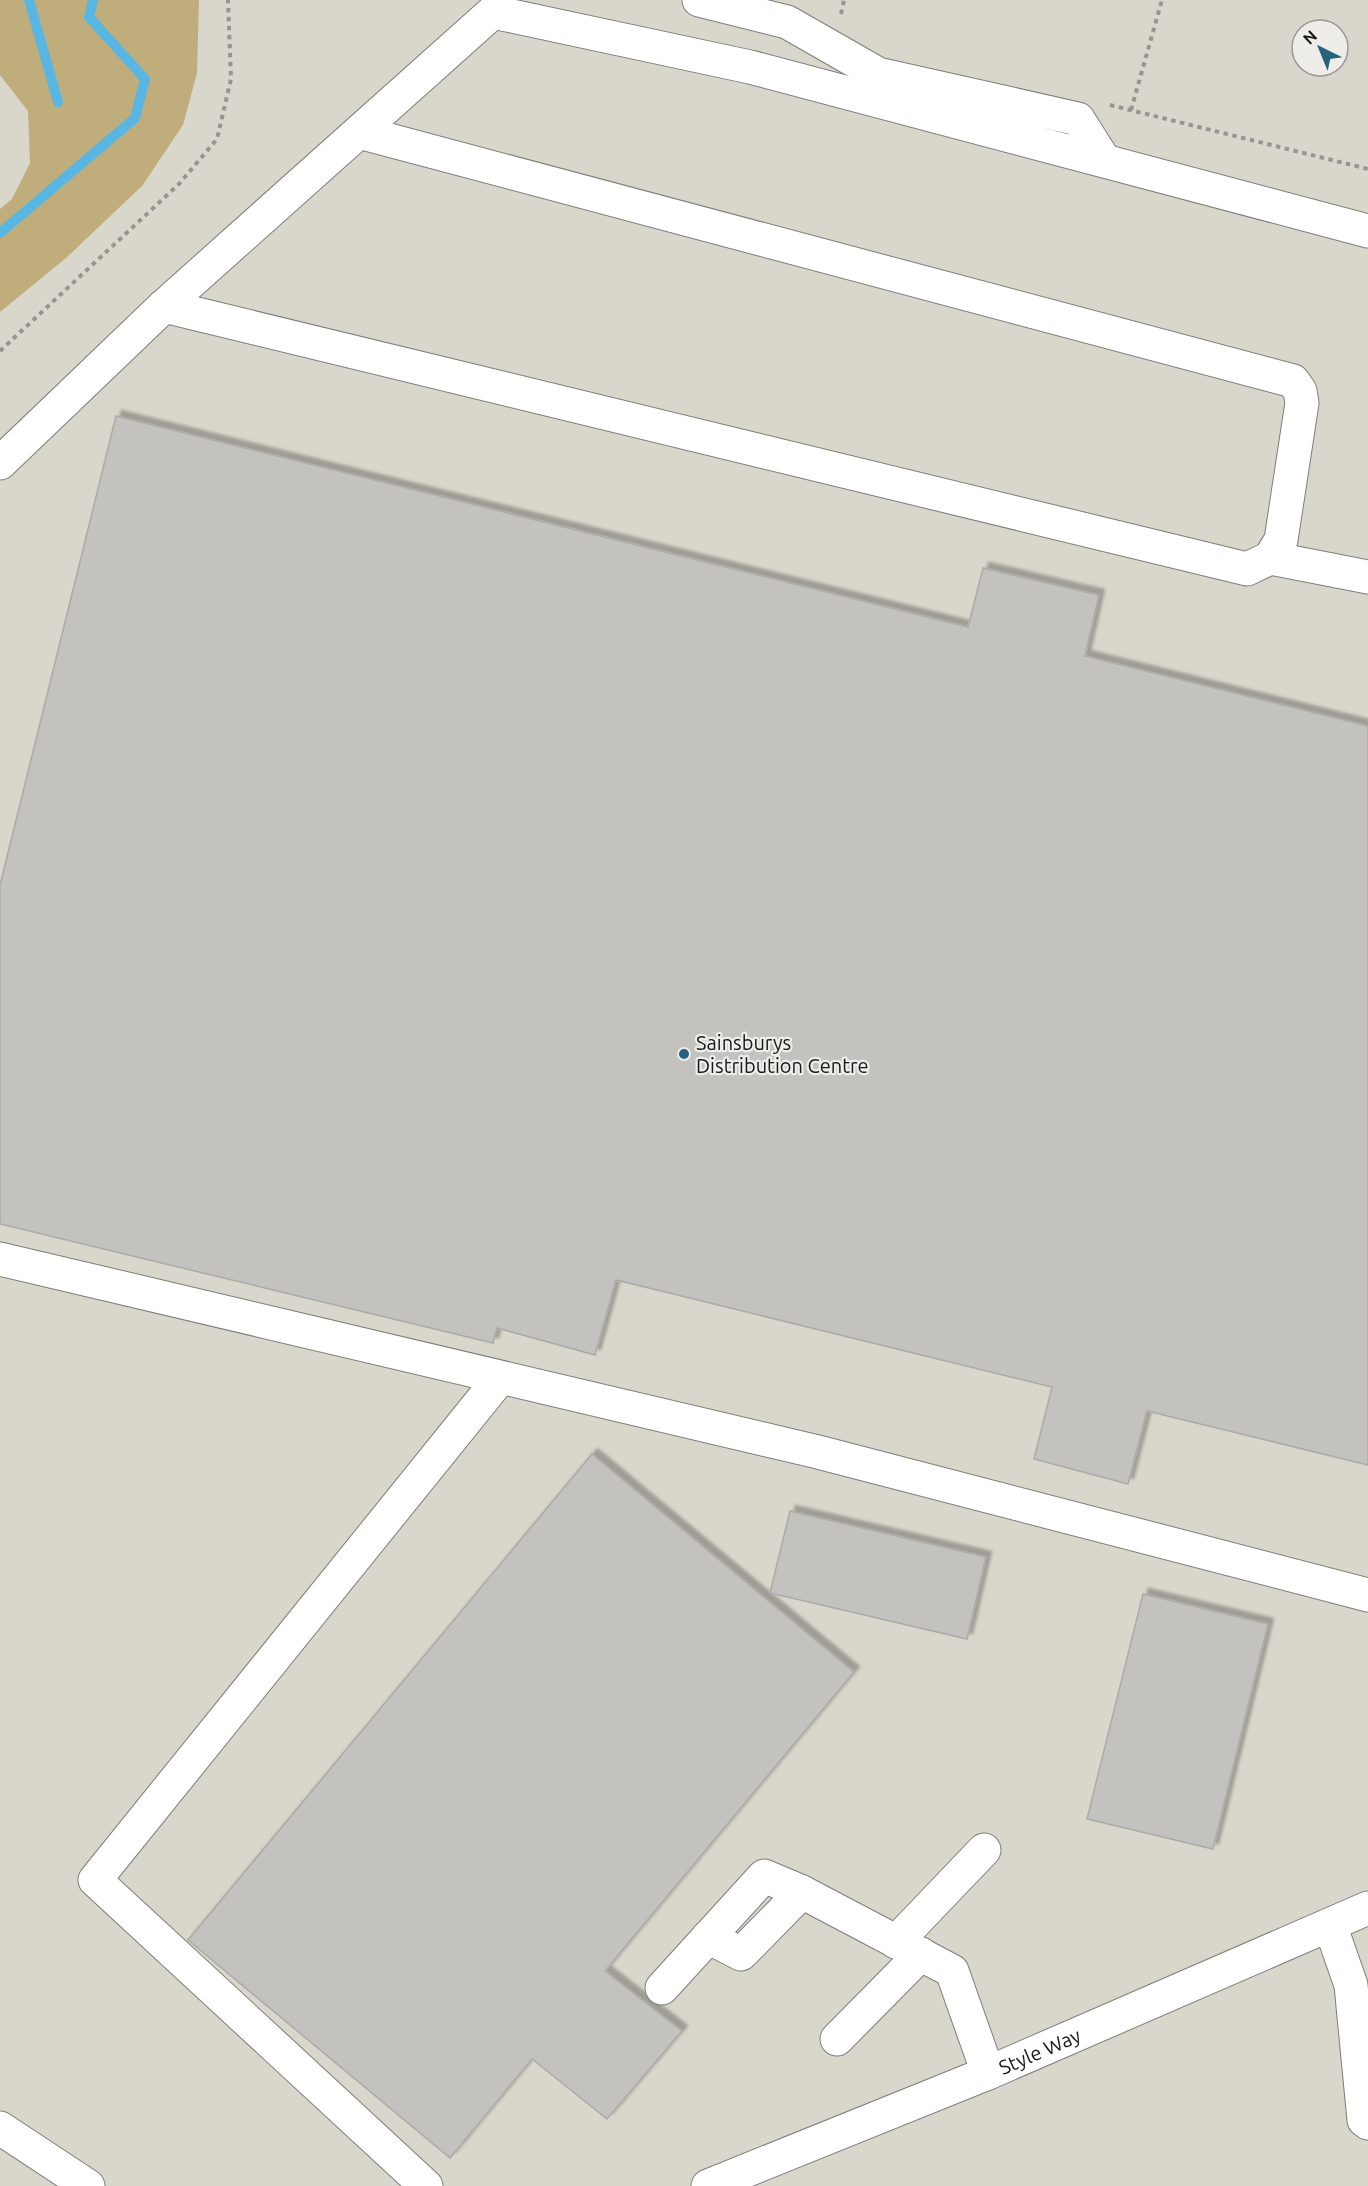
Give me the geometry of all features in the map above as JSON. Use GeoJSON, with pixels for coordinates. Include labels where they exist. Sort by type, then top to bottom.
{"type":"FeatureCollection","features":[{"type":"Feature","properties":{"kind":"street"},"geometry":{"type":"LineString","coordinates":[[699,0],[787,22],[878,74],[1078,119],[1104,160]]}},
{"type":"Feature","properties":{"kind":"street"},"geometry":{"type":"LineString","coordinates":[[0,463],[164,306],[504,6],[750,67],[1368,231]]}},
{"type":"Feature","properties":{"kind":"street"},"geometry":{"type":"LineString","coordinates":[[164,306],[1247,569],[1270,558],[1281,540],[1302,403],[1300,391],[1293,381],[359,132]]}},
{"type":"Feature","properties":{"kind":"street"},"geometry":{"type":"LineString","coordinates":[[1270,558],[1368,577]]}},
{"type":"Feature","properties":{"kind":"street"},"geometry":{"type":"LineString","coordinates":[[0,1259],[818,1452],[1368,1595]]}},
{"type":"Feature","properties":{"kind":"street"},"geometry":{"type":"LineString","coordinates":[[426,2186],[95,1880],[500,1378]]}},
{"type":"Feature","properties":{"kind":"street"},"geometry":{"type":"LineString","coordinates":[[837,2039],[984,1850]]}},
{"type":"Feature","properties":{"kind":"street"},"geometry":{"type":"LineString","coordinates":[[662,1988],[764,1876],[802,1892],[952,1971],[988,2073]]}},
{"type":"Feature","properties":{"kind":"street","name":"Style Way"},"geometry":{"type":"LineString","coordinates":[[708,2186],[988,2073],[1368,1908]]}},
{"type":"Feature","properties":{"kind":"street"},"geometry":{"type":"LineString","coordinates":[[1330,1925],[1351,1985],[1364,2120],[1368,2123]]}},
{"type":"Feature","properties":{"kind":"street"},"geometry":{"type":"LineString","coordinates":[[0,2128],[87,2186]]}},
{"type":"Feature","properties":{"kind":"path"},"geometry":{"type":"LineString","coordinates":[[0,351],[179,184],[217,140],[231,79],[228,0]]}},
{"type":"Feature","properties":{"kind":"path"},"geometry":{"type":"LineString","coordinates":[[1131,110],[1162,0]]}},
{"type":"Feature","properties":{"kind":"shaded area"},"geometry":{"type":"Polygon","coordinates":[[[0,0],[199,0],[197,73],[183,125],[142,186],[66,258],[0,312],[0,209],[12,199],[30,163],[28,111],[0,75],[0,0]]]}},
{"type":"Feature","properties":{"kind":"shaded area"},"geometry":{"type":"Polygon","coordinates":[[[111,0],[1368,0],[1368,2186],[0,2186],[0,22],[111,0]]]}},
{"type":"Feature","properties":{"kind":"building","name":"Sainsburys Distribution Centre"},"geometry":{"type":"Polygon","coordinates":[[[116,416],[968,627],[983,568],[1099,595],[1085,656],[1368,726],[1368,1465],[1147,1411],[1128,1484],[1034,1459],[1052,1387],[616,1280],[595,1355],[497,1328],[493,1343],[0,1224],[0,885],[116,416]]]}},
{"type":"Feature","properties":{"kind":"building"},"geometry":{"type":"Polygon","coordinates":[[[592,1454],[854,1672],[605,1971],[682,2031],[607,2119],[532,2059],[450,2158],[188,1940],[592,1454]]]}},
{"type":"Feature","properties":{"kind":"building"},"geometry":{"type":"Polygon","coordinates":[[[790,1511],[986,1557],[967,1639],[770,1593],[790,1511]]]}},
{"type":"Feature","properties":{"kind":"building"},"geometry":{"type":"Polygon","coordinates":[[[1143,1594],[1268,1624],[1213,1849],[1087,1819],[1143,1594]]]}},
{"type":"Feature","properties":{"kind":"waterway"},"geometry":{"type":"LineString","coordinates":[[29,0],[58,102]]}},
{"type":"Feature","properties":{"kind":"waterway"},"geometry":{"type":"LineString","coordinates":[[0,233],[135,118],[145,79],[89,17],[93,0]]}},
{"type":"Feature","properties":{"kind":"place","name":"Sainsburys Distribution Centre"},"geometry":{"type":"Point","coordinates":[684,1054]}}]}
